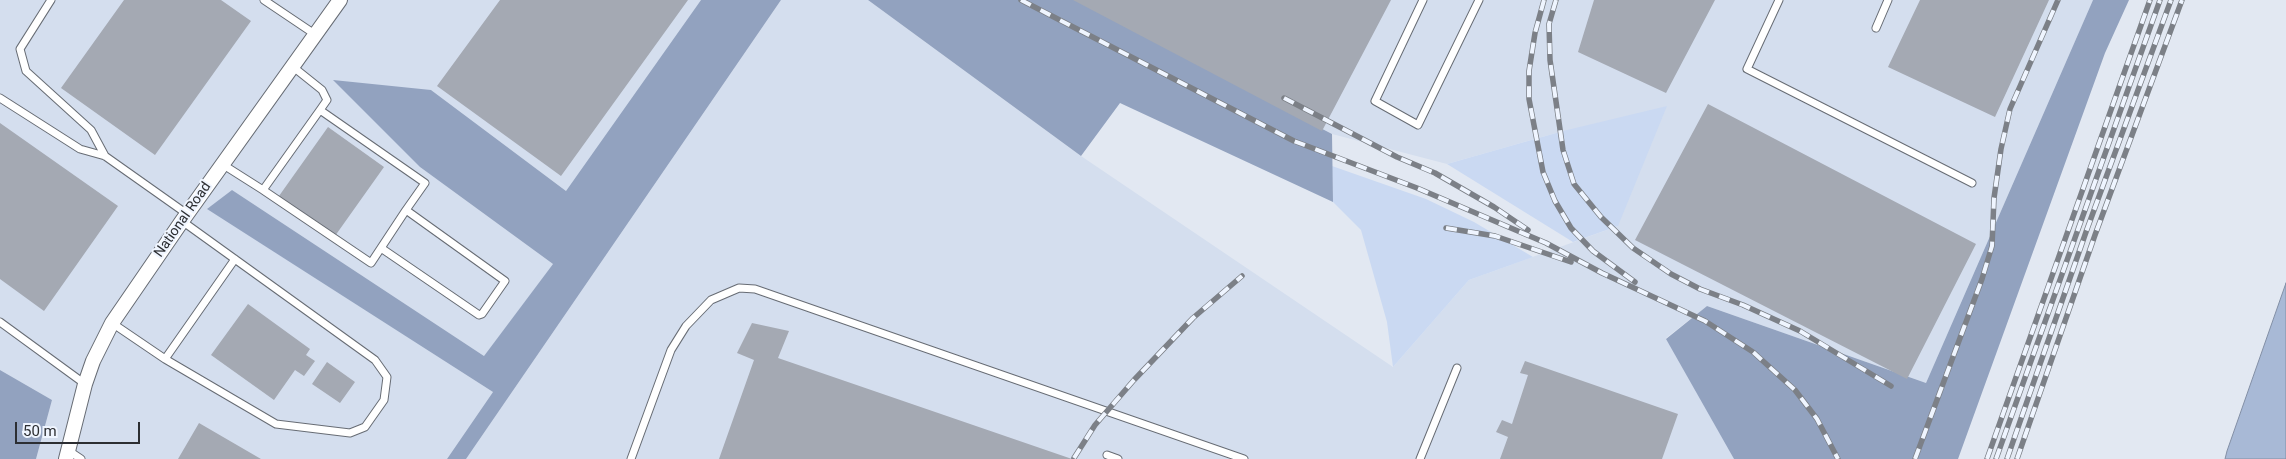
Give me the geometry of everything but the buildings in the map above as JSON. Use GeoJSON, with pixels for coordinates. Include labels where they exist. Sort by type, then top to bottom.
{"type":"FeatureCollection","features":[{"type":"Feature","properties":{"kind":"street","name":"National Road"},"geometry":{"type":"LineString","coordinates":[[67,455],[85,384],[93,361],[112,323],[184,217],[340,0]]}},
{"type":"Feature","properties":{"kind":"lane"},"geometry":{"type":"LineString","coordinates":[[52,0],[20,49],[26,71],[91,130],[105,156]]}},
{"type":"Feature","properties":{"kind":"lane"},"geometry":{"type":"LineString","coordinates":[[264,0],[316,34]]}},
{"type":"Feature","properties":{"kind":"lane"},"geometry":{"type":"LineString","coordinates":[[1424,0],[1375,101],[1418,124],[1479,0]]}},
{"type":"Feature","properties":{"kind":"lane"},"geometry":{"type":"LineString","coordinates":[[1779,0],[1747,69],[1972,183]]}},
{"type":"Feature","properties":{"kind":"lane"},"geometry":{"type":"LineString","coordinates":[[1876,28],[1888,0]]}},
{"type":"Feature","properties":{"kind":"lane"},"geometry":{"type":"LineString","coordinates":[[263,190],[327,100],[322,90],[292,66]]}},
{"type":"Feature","properties":{"kind":"lane"},"geometry":{"type":"LineString","coordinates":[[0,98],[80,149],[105,156],[235,259],[375,360],[387,377],[384,400],[365,428],[350,433],[276,424],[165,359],[112,323]]}},
{"type":"Feature","properties":{"kind":"lane"},"geometry":{"type":"LineString","coordinates":[[222,164],[371,263],[425,183],[320,110]]}},
{"type":"Feature","properties":{"kind":"lane"},"geometry":{"type":"LineString","coordinates":[[381,248],[479,315],[482,314],[505,282],[406,210]]}},
{"type":"Feature","properties":{"kind":"lane"},"geometry":{"type":"LineString","coordinates":[[165,359],[235,259]]}},
{"type":"Feature","properties":{"kind":"lane"},"geometry":{"type":"LineString","coordinates":[[631,459],[671,350],[686,326],[711,300],[739,288],[755,289],[1244,459]]}},
{"type":"Feature","properties":{"kind":"lane"},"geometry":{"type":"LineString","coordinates":[[0,322],[85,384]]}},
{"type":"Feature","properties":{"kind":"lane"},"geometry":{"type":"LineString","coordinates":[[1420,459],[1457,368]]}},
{"type":"Feature","properties":{"kind":"lane"},"geometry":{"type":"LineString","coordinates":[[67,455],[81,459]]}},
{"type":"Feature","properties":{"kind":"lane"},"geometry":{"type":"LineString","coordinates":[[1107,455],[1118,459]]}},
{"type":"Feature","properties":{"kind":"shaded area"},"geometry":{"type":"Polygon","coordinates":[[[0,0],[701,0],[566,191],[431,90],[420,167],[553,264],[484,356],[232,190],[208,209],[493,392],[447,459],[36,459],[52,400],[0,370],[0,0]]]}},
{"type":"Feature","properties":{"kind":"shaded area"},"geometry":{"type":"Polygon","coordinates":[[[701,0],[781,0],[466,459],[447,459],[493,392],[207,209],[232,190],[484,356],[553,264],[420,167],[333,80],[431,90],[566,191],[701,0]]]}},
{"type":"Feature","properties":{"kind":"shaded area"},"geometry":{"type":"Polygon","coordinates":[[[781,0],[868,0],[1081,156],[1393,367],[1469,280],[1618,226],[1563,131],[1447,164],[1332,134],[1075,0],[2093,0],[1926,383],[1707,306],[1666,338],[1734,459],[466,459],[781,0]]]}},
{"type":"Feature","properties":{"kind":"shaded area"},"geometry":{"type":"Polygon","coordinates":[[[868,0],[1075,0],[1332,134],[1333,202],[1120,103],[1081,156],[868,0]]]}},
{"type":"Feature","properties":{"kind":"shaded area"},"geometry":{"type":"Polygon","coordinates":[[[2093,0],[2129,0],[2105,53],[1958,459],[1734,459],[1666,339],[1707,306],[1926,383],[2093,0]]]}},
{"type":"Feature","properties":{"kind":"shaded area"},"geometry":{"type":"Polygon","coordinates":[[[1667,106],[1618,226],[1573,242],[1447,164],[1563,131],[1667,106]]]}},
{"type":"Feature","properties":{"kind":"shaded area"},"geometry":{"type":"Polygon","coordinates":[[[1332,166],[1426,199],[1474,222],[1533,257],[1469,280],[1393,367],[1387,322],[1361,230],[1333,202],[1332,166]]]}},
{"type":"Feature","properties":{"kind":"shaded area"},"geometry":{"type":"Polygon","coordinates":[[[2286,283],[2286,459],[2225,459],[2227,451],[2286,283]]]}},
{"type":"Feature","properties":{"kind":"shaded area"},"geometry":{"type":"Polygon","coordinates":[[[0,370],[52,400],[36,459],[0,459],[0,370]]]}},
{"type":"Feature","properties":{"kind":"railway"},"geometry":{"type":"LineString","coordinates":[[1021,0],[1294,141],[1417,188],[1546,243],[1602,273],[1705,321],[1753,352],[1795,390],[1817,419],[1838,459]]}},
{"type":"Feature","properties":{"kind":"railway"},"geometry":{"type":"LineString","coordinates":[[1544,0],[1535,33],[1529,71],[1529,99],[1543,172],[1555,201],[1571,228],[1593,251],[1635,282]]}},
{"type":"Feature","properties":{"kind":"railway"},"geometry":{"type":"LineString","coordinates":[[1556,0],[1549,24],[1550,60],[1563,150],[1574,184],[1601,217],[1633,248],[1671,274],[1700,289],[1743,305],[1800,331],[1891,386]]}},
{"type":"Feature","properties":{"kind":"railway"},"geometry":{"type":"LineString","coordinates":[[1915,459],[1982,279],[1992,246],[1994,198],[2001,149],[2010,109],[2058,0]]}},
{"type":"Feature","properties":{"kind":"railway"},"geometry":{"type":"LineString","coordinates":[[1987,459],[2150,0]]}},
{"type":"Feature","properties":{"kind":"railway"},"geometry":{"type":"LineString","coordinates":[[1996,459],[2160,0]]}},
{"type":"Feature","properties":{"kind":"railway"},"geometry":{"type":"LineString","coordinates":[[2007,459],[2086,232],[2171,0]]}},
{"type":"Feature","properties":{"kind":"railway"},"geometry":{"type":"LineString","coordinates":[[2017,459],[2095,235],[2182,0]]}},
{"type":"Feature","properties":{"kind":"railway"},"geometry":{"type":"LineString","coordinates":[[1284,98],[1397,157],[1435,173],[1494,207],[1528,230]]}},
{"type":"Feature","properties":{"kind":"railway"},"geometry":{"type":"LineString","coordinates":[[1446,228],[1495,236],[1571,262]]}},
{"type":"Feature","properties":{"kind":"railway"},"geometry":{"type":"LineString","coordinates":[[1074,458],[1095,425],[1134,380],[1193,318],[1242,276]]}}]}
